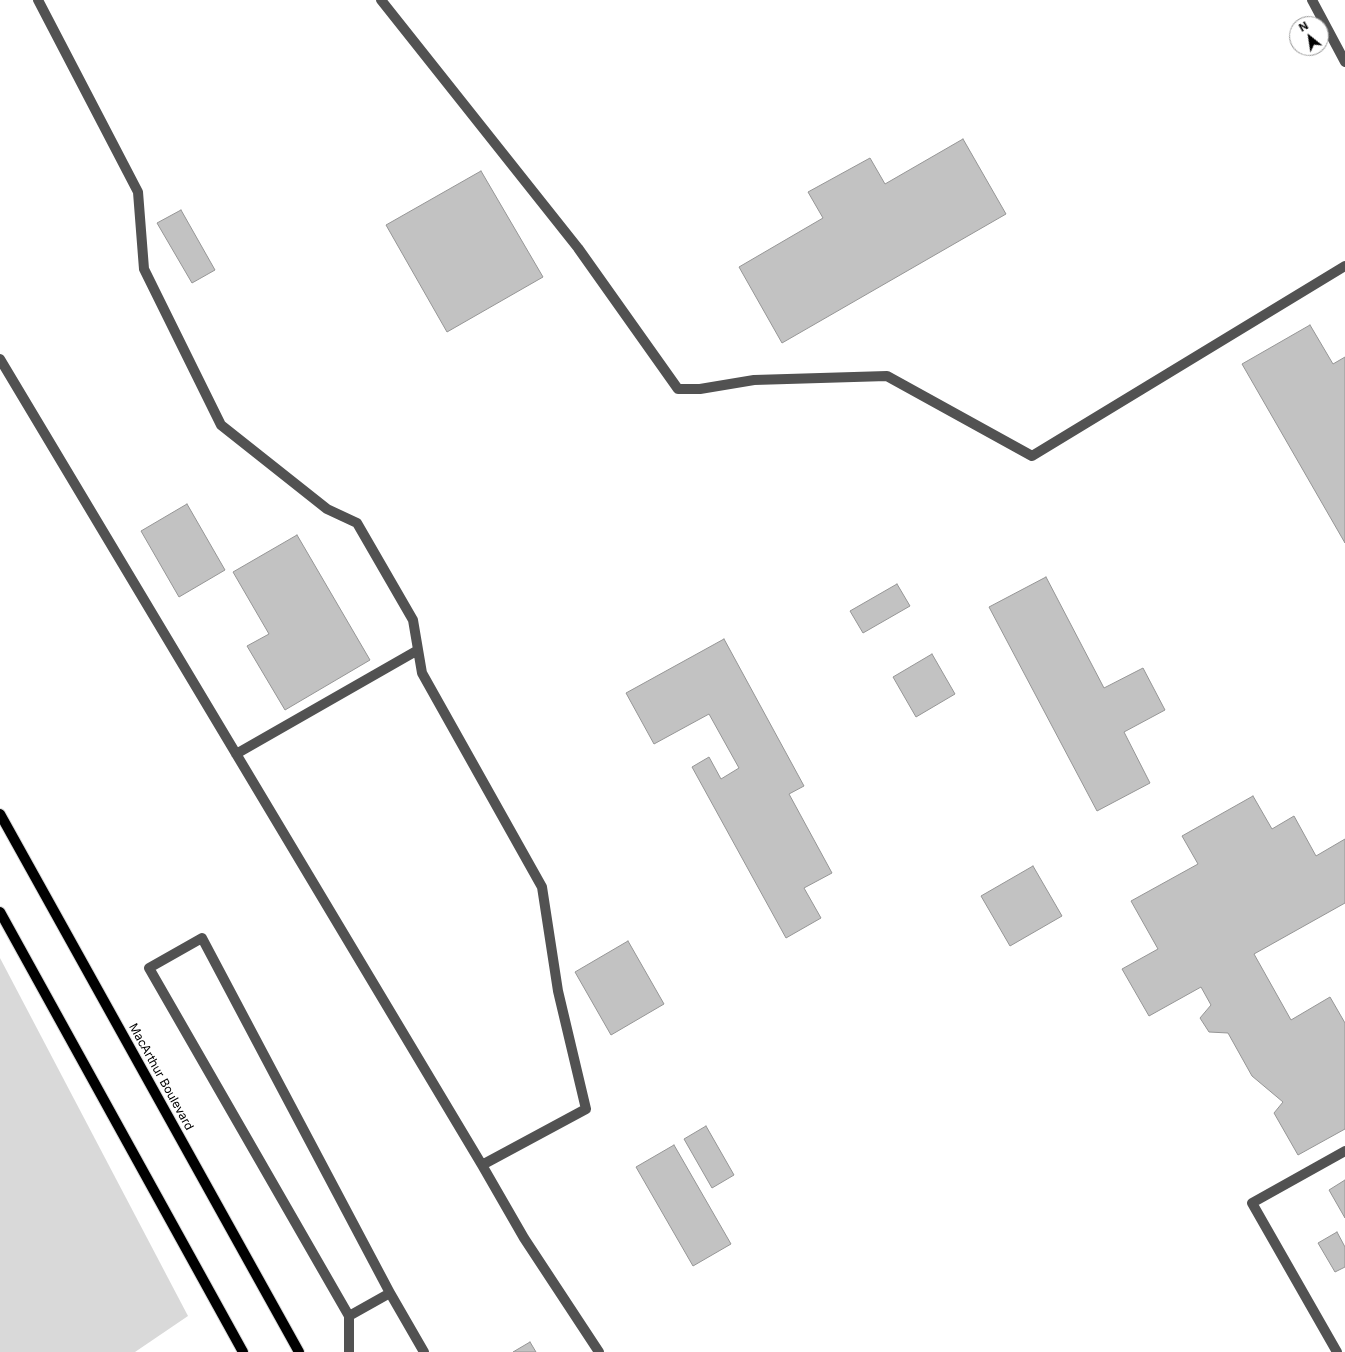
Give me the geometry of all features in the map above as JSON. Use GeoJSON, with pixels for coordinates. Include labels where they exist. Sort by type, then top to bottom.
{"type":"FeatureCollection","features":[{"type":"Feature","properties":{"kind":"main road","name":"MacArthur Boulevard"},"geometry":{"type":"LineString","coordinates":[[0,814],[299,1352]]}},
{"type":"Feature","properties":{"kind":"main road"},"geometry":{"type":"LineString","coordinates":[[0,912],[244,1352]]}},
{"type":"Feature","properties":{"kind":"lane"},"geometry":{"type":"LineString","coordinates":[[38,0],[138,192],[144,269],[221,425],[327,509],[358,523],[412,620],[422,673],[542,887],[558,991],[586,1109],[482,1165]]}},
{"type":"Feature","properties":{"kind":"lane"},"geometry":{"type":"LineString","coordinates":[[380,0],[578,248],[678,390],[700,389],[754,380],[887,376],[1032,456],[1345,266]]}},
{"type":"Feature","properties":{"kind":"lane"},"geometry":{"type":"LineString","coordinates":[[1312,0],[1345,62]]}},
{"type":"Feature","properties":{"kind":"lane"},"geometry":{"type":"LineString","coordinates":[[0,359],[482,1165],[524,1238],[599,1352]]}},
{"type":"Feature","properties":{"kind":"lane"},"geometry":{"type":"LineString","coordinates":[[236,754],[418,650]]}},
{"type":"Feature","properties":{"kind":"lane"},"geometry":{"type":"LineString","coordinates":[[349,1352],[349,1316],[149,968],[202,938],[390,1294],[424,1352]]}},
{"type":"Feature","properties":{"kind":"lane"},"geometry":{"type":"LineString","coordinates":[[1337,1352],[1252,1203],[1345,1151]]}},
{"type":"Feature","properties":{"kind":"lane"},"geometry":{"type":"LineString","coordinates":[[349,1316],[390,1294]]}},
{"type":"Feature","properties":{"kind":"shaded area"},"geometry":{"type":"Polygon","coordinates":[[[0,958],[188,1316],[135,1352],[0,1352],[0,958]]]}},
{"type":"Feature","properties":{"kind":"building"},"geometry":{"type":"Polygon","coordinates":[[[963,139],[1006,214],[782,343],[739,267],[823,218],[808,192],[870,158],[885,184],[963,139]]]}},
{"type":"Feature","properties":{"kind":"building"},"geometry":{"type":"Polygon","coordinates":[[[481,171],[543,277],[447,332],[386,225],[481,171]]]}},
{"type":"Feature","properties":{"kind":"building"},"geometry":{"type":"Polygon","coordinates":[[[181,210],[215,270],[192,283],[157,223],[181,210]]]}},
{"type":"Feature","properties":{"kind":"building"},"geometry":{"type":"Polygon","coordinates":[[[1310,325],[1333,364],[1345,357],[1345,543],[1242,364],[1310,325]]]}},
{"type":"Feature","properties":{"kind":"building"},"geometry":{"type":"Polygon","coordinates":[[[187,504],[225,570],[179,597],[141,531],[187,504]]]}},
{"type":"Feature","properties":{"kind":"building"},"geometry":{"type":"Polygon","coordinates":[[[297,535],[370,660],[285,710],[247,646],[269,634],[233,572],[297,535]]]}},
{"type":"Feature","properties":{"kind":"building"},"geometry":{"type":"Polygon","coordinates":[[[1046,577],[1104,688],[1143,668],[1165,710],[1124,732],[1150,783],[1097,811],[989,607],[1046,577]]]}},
{"type":"Feature","properties":{"kind":"building"},"geometry":{"type":"Polygon","coordinates":[[[897,584],[910,606],[863,633],[850,611],[897,584]]]}},
{"type":"Feature","properties":{"kind":"building"},"geometry":{"type":"Polygon","coordinates":[[[724,639],[804,786],[789,794],[832,873],[804,888],[821,918],[786,938],[692,767],[709,757],[721,779],[739,768],[709,714],[654,744],[626,693],[724,639]]]}},
{"type":"Feature","properties":{"kind":"building"},"geometry":{"type":"Polygon","coordinates":[[[932,654],[955,694],[916,717],[893,677],[932,654]]]}},
{"type":"Feature","properties":{"kind":"building"},"geometry":{"type":"Polygon","coordinates":[[[1253,796],[1272,829],[1294,816],[1316,856],[1345,839],[1345,903],[1254,954],[1291,1020],[1330,997],[1345,1023],[1345,1129],[1298,1155],[1274,1113],[1283,1102],[1252,1076],[1228,1033],[1209,1032],[1200,1018],[1211,1005],[1201,987],[1149,1016],[1122,969],[1158,949],[1131,901],[1198,864],[1182,836],[1253,796]]]}},
{"type":"Feature","properties":{"kind":"building"},"geometry":{"type":"Polygon","coordinates":[[[1033,866],[1062,916],[1010,946],[981,896],[1033,866]]]}},
{"type":"Feature","properties":{"kind":"building"},"geometry":{"type":"Polygon","coordinates":[[[628,941],[664,1004],[611,1035],[575,972],[628,941]]]}},
{"type":"Feature","properties":{"kind":"building"},"geometry":{"type":"Polygon","coordinates":[[[706,1126],[734,1175],[712,1188],[684,1139],[706,1126]]]}},
{"type":"Feature","properties":{"kind":"building"},"geometry":{"type":"Polygon","coordinates":[[[674,1145],[731,1244],[693,1266],[636,1167],[674,1145]]]}},
{"type":"Feature","properties":{"kind":"building"},"geometry":{"type":"Polygon","coordinates":[[[1345,1180],[1345,1218],[1329,1190],[1345,1180]]]}},
{"type":"Feature","properties":{"kind":"building"},"geometry":{"type":"Polygon","coordinates":[[[1337,1232],[1345,1247],[1345,1267],[1335,1272],[1318,1243],[1337,1232]]]}},
{"type":"Feature","properties":{"kind":"building"},"geometry":{"type":"Polygon","coordinates":[[[530,1342],[536,1352],[513,1352],[530,1342]]]}}]}
